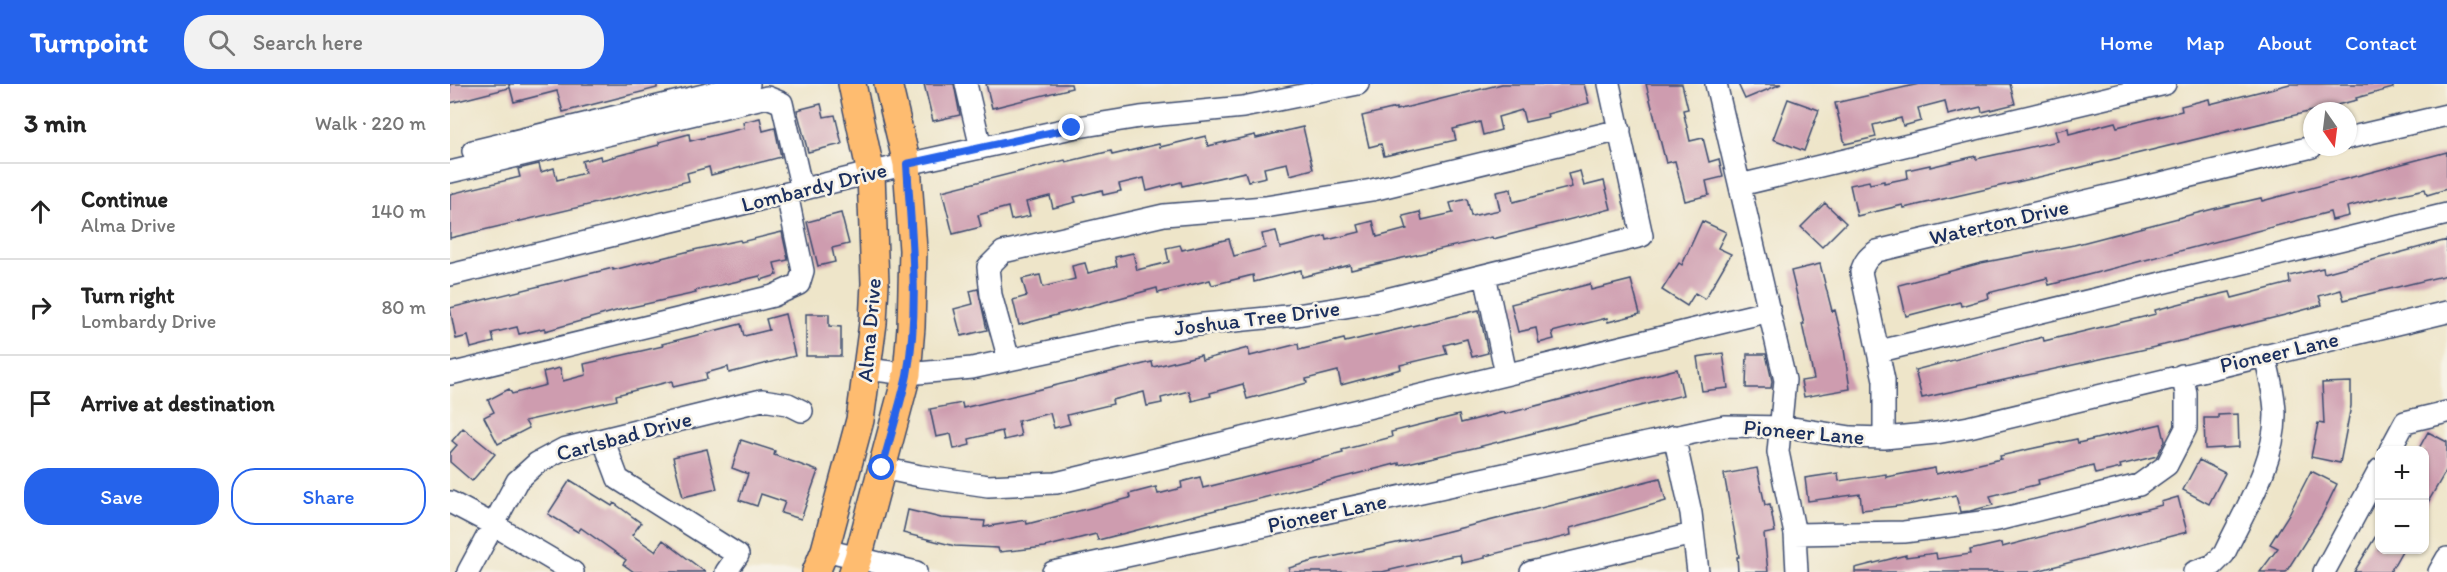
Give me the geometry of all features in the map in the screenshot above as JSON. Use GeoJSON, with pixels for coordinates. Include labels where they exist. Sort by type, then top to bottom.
{"type":"FeatureCollection","features":[{"type":"Feature","properties":{"kind":"main road","name":"Alma Drive"},"geometry":{"type":"LineString","coordinates":[[820,561],[860,420],[875,283],[871,174],[852,84]]}},
{"type":"Feature","properties":{"kind":"main road","name":"Alma Drive"},"geometry":{"type":"LineString","coordinates":[[856,565],[907,374],[913,291],[907,164],[888,84]]}},
{"type":"Feature","properties":{"kind":"street"},"geometry":{"type":"LineString","coordinates":[[450,157],[749,84]]}},
{"type":"Feature","properties":{"kind":"street"},"geometry":{"type":"LineString","coordinates":[[966,84],[981,148]]}},
{"type":"Feature","properties":{"kind":"street","name":"Lombardy Drive"},"geometry":{"type":"LineString","coordinates":[[450,275],[907,164],[1072,128],[1140,117],[1243,107],[1358,84]]}},
{"type":"Feature","properties":{"kind":"street"},"geometry":{"type":"LineString","coordinates":[[1009,360],[991,295],[988,267],[1003,252],[1164,215],[1265,207],[1372,190],[1620,130],[1609,84]]}},
{"type":"Feature","properties":{"kind":"street"},"geometry":{"type":"LineString","coordinates":[[1716,84],[1785,380],[1778,452],[1795,534],[1797,572]]}},
{"type":"Feature","properties":{"kind":"street"},"geometry":{"type":"LineString","coordinates":[[1740,185],[2165,84]]}},
{"type":"Feature","properties":{"kind":"street"},"geometry":{"type":"LineString","coordinates":[[450,172],[767,97],[782,103],[795,192],[802,272],[799,284],[773,296],[450,374]]}},
{"type":"Feature","properties":{"kind":"street"},"geometry":{"type":"LineString","coordinates":[[2357,136],[2447,115]]}},
{"type":"Feature","properties":{"kind":"street","name":"Joshua Tree Drive"},"geometry":{"type":"LineString","coordinates":[[867,369],[907,374],[972,368],[1130,334],[1297,315],[1374,302],[1642,236],[1620,130]]}},
{"type":"Feature","properties":{"kind":"street","name":"Waterton Drive"},"geometry":{"type":"LineString","coordinates":[[1884,438],[1884,380],[1880,351],[1861,272],[1863,263],[1877,251],[2303,149]]}},
{"type":"Feature","properties":{"kind":"street"},"geometry":{"type":"LineString","coordinates":[[1880,351],[2447,214]]}},
{"type":"Feature","properties":{"kind":"street"},"geometry":{"type":"LineString","coordinates":[[1485,275],[1506,374]]}},
{"type":"Feature","properties":{"kind":"street"},"geometry":{"type":"LineString","coordinates":[[882,468],[988,486],[1056,483],[1770,311]]}},
{"type":"Feature","properties":{"kind":"street","name":"Pioneer Lane"},"geometry":{"type":"LineString","coordinates":[[1053,572],[1725,426],[1780,427],[1851,437],[1884,438],[1969,427],[2447,312]]}},
{"type":"Feature","properties":{"kind":"street"},"geometry":{"type":"LineString","coordinates":[[2194,572],[2213,565],[2224,554],[2266,463],[2273,438],[2275,413],[2265,355]]}},
{"type":"Feature","properties":{"kind":"street"},"geometry":{"type":"LineString","coordinates":[[1795,534],[1904,532],[1997,520],[2139,485],[2168,465],[2186,428],[2186,393],[2182,375]]}},
{"type":"Feature","properties":{"kind":"street","name":"Carlsbad Drive"},"geometry":{"type":"LineString","coordinates":[[468,572],[517,481],[537,463],[563,448],[762,400],[788,404],[802,411]]}},
{"type":"Feature","properties":{"kind":"street"},"geometry":{"type":"LineString","coordinates":[[2392,446],[2405,422],[2447,412]]}},
{"type":"Feature","properties":{"kind":"street"},"geometry":{"type":"LineString","coordinates":[[1674,436],[1698,572]]}},
{"type":"Feature","properties":{"kind":"street"},"geometry":{"type":"LineString","coordinates":[[603,439],[618,479],[738,555],[726,572]]}},
{"type":"Feature","properties":{"kind":"street"},"geometry":{"type":"LineString","coordinates":[[2324,572],[2375,476]]}},
{"type":"Feature","properties":{"kind":"street"},"geometry":{"type":"LineString","coordinates":[[450,502],[573,572]]}},
{"type":"Feature","properties":{"kind":"street"},"geometry":{"type":"LineString","coordinates":[[1531,572],[1693,534]]}},
{"type":"Feature","properties":{"kind":"street"},"geometry":{"type":"LineString","coordinates":[[2439,572],[2447,558]]}},
{"type":"Feature","properties":{"kind":"street"},"geometry":{"type":"LineString","coordinates":[[820,561],[916,572]]}},
{"type":"Feature","properties":{"kind":"building"},"geometry":{"type":"Polygon","coordinates":[[[450,84],[509,84],[509,88],[450,103],[450,84]]]}},
{"type":"Feature","properties":{"kind":"building"},"geometry":{"type":"Polygon","coordinates":[[[509,84],[657,84],[657,88],[563,112],[557,91],[514,102],[509,84]]]}},
{"type":"Feature","properties":{"kind":"building"},"geometry":{"type":"Polygon","coordinates":[[[924,84],[954,84],[960,115],[933,121],[924,84]]]}},
{"type":"Feature","properties":{"kind":"building"},"geometry":{"type":"Polygon","coordinates":[[[986,84],[1071,84],[1072,88],[992,108],[986,84]]]}},
{"type":"Feature","properties":{"kind":"building"},"geometry":{"type":"Polygon","coordinates":[[[1502,84],[1584,84],[1589,103],[1525,122],[1522,110],[1498,117],[1501,130],[1483,135],[1480,122],[1453,129],[1456,140],[1384,156],[1381,144],[1369,147],[1362,116],[1502,84]]]}},
{"type":"Feature","properties":{"kind":"building"},"geometry":{"type":"Polygon","coordinates":[[[1646,84],[1682,84],[1688,109],[1683,110],[1690,141],[1703,138],[1709,162],[1719,159],[1723,177],[1706,181],[1709,195],[1685,201],[1675,161],[1666,163],[1646,84]]]}},
{"type":"Feature","properties":{"kind":"building"},"geometry":{"type":"Polygon","coordinates":[[[1738,84],[1781,84],[1745,99],[1738,84]]]}},
{"type":"Feature","properties":{"kind":"building"},"geometry":{"type":"Polygon","coordinates":[[[1919,84],[2010,84],[2015,104],[1982,112],[1981,107],[1948,115],[1945,101],[1918,108],[1921,121],[1903,126],[1901,118],[1873,125],[1876,137],[1845,144],[1835,103],[1919,84]]]}},
{"type":"Feature","properties":{"kind":"building"},"geometry":{"type":"Polygon","coordinates":[[[2290,84],[2393,84],[2393,88],[2356,98],[2357,100],[2303,102],[2303,113],[2078,168],[1904,208],[1903,205],[1857,216],[1850,185],[1869,181],[1870,184],[1884,181],[1884,183],[1908,178],[1907,170],[1976,156],[1976,159],[2058,141],[2055,131],[2068,128],[2069,134],[2115,122],[2117,127],[2182,111],[2181,106],[2209,99],[2210,104],[2290,84]]]}},
{"type":"Feature","properties":{"kind":"building"},"geometry":{"type":"Polygon","coordinates":[[[1788,99],[1819,110],[1804,151],[1773,139],[1788,99]]]}},
{"type":"Feature","properties":{"kind":"building"},"geometry":{"type":"Polygon","coordinates":[[[821,104],[824,117],[835,115],[842,144],[808,152],[797,110],[821,104]]]}},
{"type":"Feature","properties":{"kind":"building"},"geometry":{"type":"Polygon","coordinates":[[[760,118],[763,131],[775,128],[781,157],[711,175],[709,167],[687,173],[689,181],[450,238],[450,194],[520,177],[518,169],[539,164],[541,172],[554,168],[557,180],[585,173],[582,161],[600,156],[601,160],[659,145],[659,142],[689,134],[690,141],[744,128],[743,122],[760,118]]]}},
{"type":"Feature","properties":{"kind":"building"},"geometry":{"type":"Polygon","coordinates":[[[1303,127],[1313,169],[1290,175],[1287,163],[1264,168],[1266,177],[1248,181],[1245,172],[1182,186],[1181,182],[1147,191],[1144,178],[1119,184],[1121,191],[1103,195],[1102,190],[1074,197],[1076,202],[1053,208],[1050,196],[1026,202],[1030,216],[1011,220],[1008,207],[978,215],[981,227],[953,234],[942,191],[1065,160],[1066,162],[1111,151],[1112,155],[1206,136],[1208,146],[1303,127]]]}},
{"type":"Feature","properties":{"kind":"building"},"geometry":{"type":"Polygon","coordinates":[[[2447,152],[2447,189],[2427,195],[2425,189],[2374,200],[2347,207],[2349,216],[2332,220],[2330,212],[2049,285],[2047,278],[1988,293],[1989,298],[1961,306],[1960,302],[1906,316],[1899,285],[1981,263],[2074,245],[2213,209],[2261,198],[2262,201],[2447,152]]]}},
{"type":"Feature","properties":{"kind":"building"},"geometry":{"type":"Polygon","coordinates":[[[1580,171],[1584,186],[1604,181],[1611,209],[1493,239],[1492,237],[1351,270],[1350,265],[1302,277],[1301,270],[1254,282],[1253,275],[1212,285],[1210,280],[1158,293],[1157,288],[1019,325],[1013,300],[1027,296],[1022,279],[1040,275],[1043,287],[1075,279],[1072,266],[1085,263],[1088,273],[1117,266],[1115,257],[1133,253],[1137,270],[1169,262],[1166,248],[1180,245],[1182,250],[1229,239],[1234,256],[1265,248],[1262,234],[1276,231],[1280,248],[1326,236],[1327,240],[1360,232],[1358,225],[1373,221],[1377,237],[1407,229],[1403,216],[1420,212],[1422,220],[1453,213],[1450,203],[1467,199],[1471,216],[1500,210],[1496,192],[1511,189],[1513,202],[1572,187],[1568,174],[1580,171]]]}},
{"type":"Feature","properties":{"kind":"building"},"geometry":{"type":"Polygon","coordinates":[[[1825,203],[1846,223],[1822,247],[1801,227],[1825,203]]]}},
{"type":"Feature","properties":{"kind":"building"},"geometry":{"type":"Polygon","coordinates":[[[841,213],[849,244],[832,248],[835,262],[818,266],[807,222],[841,213]]]}},
{"type":"Feature","properties":{"kind":"building"},"geometry":{"type":"Polygon","coordinates":[[[1702,221],[1726,232],[1718,248],[1731,254],[1705,299],[1695,293],[1687,306],[1662,290],[1679,263],[1682,265],[1702,221]]]}},
{"type":"Feature","properties":{"kind":"building"},"geometry":{"type":"Polygon","coordinates":[[[782,232],[788,260],[774,263],[777,275],[761,280],[760,276],[695,291],[696,293],[623,309],[545,331],[545,328],[519,334],[517,327],[492,333],[494,342],[471,348],[468,336],[456,339],[450,308],[613,268],[613,270],[698,249],[782,232]]]}},
{"type":"Feature","properties":{"kind":"building"},"geometry":{"type":"Polygon","coordinates":[[[2447,240],[2447,275],[2344,300],[2341,290],[2319,296],[2322,305],[2285,315],[2164,345],[1922,398],[1915,370],[2043,337],[2044,341],[2156,314],[2155,310],[2230,292],[2232,298],[2290,283],[2289,276],[2323,268],[2324,273],[2447,240]]]}},
{"type":"Feature","properties":{"kind":"building"},"geometry":{"type":"Polygon","coordinates":[[[1820,264],[1843,343],[1850,389],[1804,397],[1801,381],[1814,379],[1791,271],[1820,264]]]}},
{"type":"Feature","properties":{"kind":"building"},"geometry":{"type":"Polygon","coordinates":[[[1631,280],[1640,314],[1608,322],[1607,318],[1552,332],[1554,339],[1539,343],[1536,328],[1518,332],[1511,304],[1590,284],[1591,290],[1631,280]]]}},
{"type":"Feature","properties":{"kind":"building"},"geometry":{"type":"Polygon","coordinates":[[[978,289],[987,330],[961,336],[954,309],[973,304],[970,291],[978,289]]]}},
{"type":"Feature","properties":{"kind":"building"},"geometry":{"type":"Polygon","coordinates":[[[1479,310],[1488,353],[1472,357],[1467,339],[1444,345],[1447,354],[1400,365],[1401,369],[1341,385],[1338,371],[1306,379],[1307,383],[1247,399],[1243,384],[1210,393],[1211,396],[1192,401],[1189,391],[1161,398],[1162,403],[1147,406],[1144,392],[1112,400],[1113,404],[1067,415],[1070,424],[1054,428],[1050,413],[1018,421],[1021,436],[1004,440],[1002,431],[969,439],[970,445],[954,449],[951,434],[936,437],[930,409],[962,403],[963,408],[1152,362],[1153,367],[1201,355],[1202,360],[1248,348],[1250,356],[1298,344],[1299,350],[1344,339],[1345,342],[1479,310]]]}},
{"type":"Feature","properties":{"kind":"building"},"geometry":{"type":"Polygon","coordinates":[[[785,314],[795,356],[729,373],[728,367],[706,373],[707,379],[673,387],[672,381],[616,395],[617,400],[525,421],[529,428],[498,444],[484,417],[494,412],[488,400],[509,389],[512,394],[546,385],[543,372],[560,368],[563,381],[586,375],[584,364],[663,346],[662,344],[741,324],[744,336],[769,330],[766,319],[785,314]]]}},
{"type":"Feature","properties":{"kind":"building"},"geometry":{"type":"Polygon","coordinates":[[[806,314],[829,314],[829,326],[841,327],[841,356],[806,356],[806,314]]]}},
{"type":"Feature","properties":{"kind":"building"},"geometry":{"type":"Polygon","coordinates":[[[1723,353],[1728,388],[1702,391],[1697,357],[1723,353]]]}},
{"type":"Feature","properties":{"kind":"building"},"geometry":{"type":"Polygon","coordinates":[[[1747,354],[1766,354],[1772,381],[1771,388],[1746,388],[1747,354]]]}},
{"type":"Feature","properties":{"kind":"building"},"geometry":{"type":"Polygon","coordinates":[[[1677,369],[1683,395],[1478,447],[1399,465],[1399,463],[1098,540],[1096,534],[1045,547],[999,552],[998,548],[955,546],[903,533],[908,510],[941,518],[985,521],[984,527],[1026,520],[1027,524],[1130,498],[1129,494],[1156,487],[1158,494],[1182,488],[1181,482],[1200,477],[1203,488],[1343,453],[1342,450],[1392,437],[1391,432],[1459,415],[1461,423],[1504,412],[1505,414],[1677,369]]]}},
{"type":"Feature","properties":{"kind":"building"},"geometry":{"type":"Polygon","coordinates":[[[2351,382],[2351,406],[2340,463],[2311,457],[2318,423],[2324,424],[2322,383],[2351,382]]]}},
{"type":"Feature","properties":{"kind":"building"},"geometry":{"type":"Polygon","coordinates":[[[2238,414],[2239,447],[2205,449],[2204,418],[2238,414]]]}},
{"type":"Feature","properties":{"kind":"building"},"geometry":{"type":"Polygon","coordinates":[[[2161,424],[2165,441],[2157,456],[2095,474],[2093,466],[2038,480],[2039,484],[1990,496],[1993,505],[1970,511],[1960,512],[1956,495],[1907,505],[1862,510],[1860,494],[1808,501],[1805,478],[1838,473],[1839,481],[1886,474],[1886,477],[1935,468],[1936,474],[2001,459],[2000,456],[2030,449],[2077,439],[2078,443],[2161,424]]]}},
{"type":"Feature","properties":{"kind":"building"},"geometry":{"type":"Polygon","coordinates":[[[463,428],[495,454],[472,481],[450,462],[450,453],[457,445],[452,441],[463,428]]]}},
{"type":"Feature","properties":{"kind":"building"},"geometry":{"type":"Polygon","coordinates":[[[2428,432],[2447,442],[2447,469],[2429,500],[2429,446],[2420,446],[2428,432]]]}},
{"type":"Feature","properties":{"kind":"building"},"geometry":{"type":"Polygon","coordinates":[[[741,440],[775,451],[774,455],[818,471],[801,519],[781,513],[785,502],[761,494],[757,506],[739,500],[748,474],[732,468],[741,440]]]}},
{"type":"Feature","properties":{"kind":"building"},"geometry":{"type":"Polygon","coordinates":[[[707,449],[717,489],[683,497],[673,457],[707,449]]]}},
{"type":"Feature","properties":{"kind":"building"},"geometry":{"type":"Polygon","coordinates":[[[2199,460],[2225,473],[2209,504],[2183,490],[2199,460]]]}},
{"type":"Feature","properties":{"kind":"building"},"geometry":{"type":"Polygon","coordinates":[[[1757,468],[1765,505],[1770,504],[1775,532],[1764,534],[1768,572],[1738,572],[1737,557],[1739,557],[1724,474],[1757,468]]]}},
{"type":"Feature","properties":{"kind":"building"},"geometry":{"type":"Polygon","coordinates":[[[2311,471],[2337,484],[2322,515],[2286,572],[2260,572],[2278,548],[2270,544],[2289,514],[2311,471]]]}},
{"type":"Feature","properties":{"kind":"building"},"geometry":{"type":"Polygon","coordinates":[[[1660,478],[1666,501],[1570,528],[1571,535],[1485,556],[1485,558],[1462,563],[1460,555],[1451,556],[1382,572],[1289,572],[1289,568],[1313,561],[1429,536],[1660,478]]]}},
{"type":"Feature","properties":{"kind":"building"},"geometry":{"type":"Polygon","coordinates":[[[570,480],[612,506],[614,503],[641,523],[632,535],[655,551],[663,540],[705,572],[634,572],[623,564],[626,560],[581,528],[578,532],[548,514],[570,480]]]}},
{"type":"Feature","properties":{"kind":"building"},"geometry":{"type":"Polygon","coordinates":[[[2178,497],[2187,532],[2033,572],[1855,572],[1855,568],[1906,555],[1906,557],[1936,553],[1937,559],[1971,554],[1970,550],[2001,543],[2002,547],[2162,505],[2161,502],[2178,497]]]}},
{"type":"Feature","properties":{"kind":"building"},"geometry":{"type":"Polygon","coordinates":[[[2375,538],[2375,554],[2400,554],[2390,572],[2354,572],[2375,538]]]}},
{"type":"Feature","properties":{"kind":"route"},"geometry":{"type":"LineString","coordinates":[[882,468],[907,374],[911,327],[913,250],[907,164],[1072,128]]}}]}
